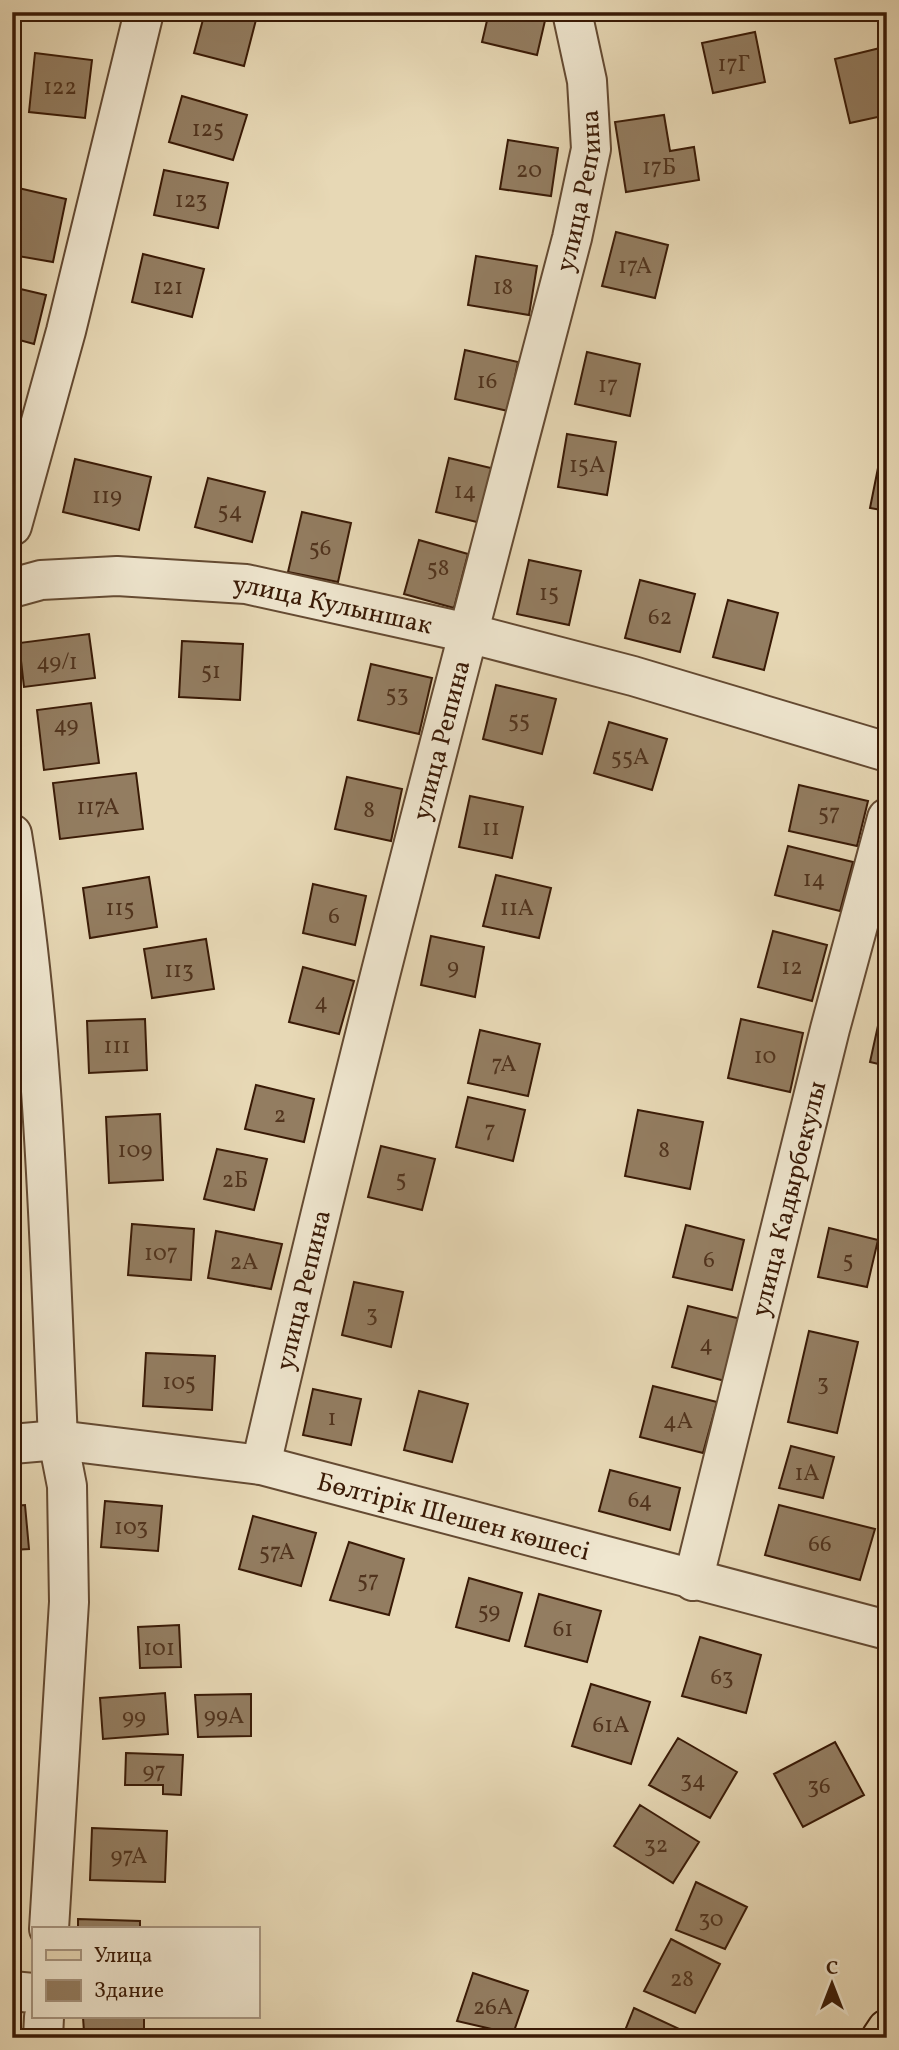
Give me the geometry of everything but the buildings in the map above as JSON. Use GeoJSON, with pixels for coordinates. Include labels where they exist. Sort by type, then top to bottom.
{"type":"FeatureCollection","features":[{"type":"Feature","properties":{"kind":"main road"},"geometry":{"type":"LineString","coordinates":[[881,2038],[887,2029]]}},
{"type":"Feature","properties":{"kind":"street"},"geometry":{"type":"LineString","coordinates":[[12,526],[66,331],[144,12]]}},
{"type":"Feature","properties":{"kind":"street","name":"улица Репина"},"geometry":{"type":"LineString","coordinates":[[261,1465],[398,895],[572,238],[591,149],[587,81],[572,12]]}},
{"type":"Feature","properties":{"kind":"street","name":"улица Кулыншак"},"geometry":{"type":"LineString","coordinates":[[12,588],[41,580],[117,576],[246,584],[468,632],[633,676],[887,752]]}},
{"type":"Feature","properties":{"kind":"street","name":"улица Кадырбекулы"},"geometry":{"type":"LineString","coordinates":[[693,1581],[830,1029],[887,818]]}},
{"type":"Feature","properties":{"kind":"street"},"geometry":{"type":"LineString","coordinates":[[12,835],[20,881],[44,1125],[58,1440],[67,1486],[69,1602],[49,1927]]}},
{"type":"Feature","properties":{"kind":"street","name":"Бөлтірік Шешен көшесі"},"geometry":{"type":"LineString","coordinates":[[12,1444],[58,1440],[261,1465],[887,1630]]}},
{"type":"Feature","properties":{"kind":"street"},"geometry":{"type":"LineString","coordinates":[[12,1991],[32,1993]]}},
{"type":"Feature","properties":{"kind":"street"},"geometry":{"type":"LineString","coordinates":[[43,2038],[44,2018]]}}]}
